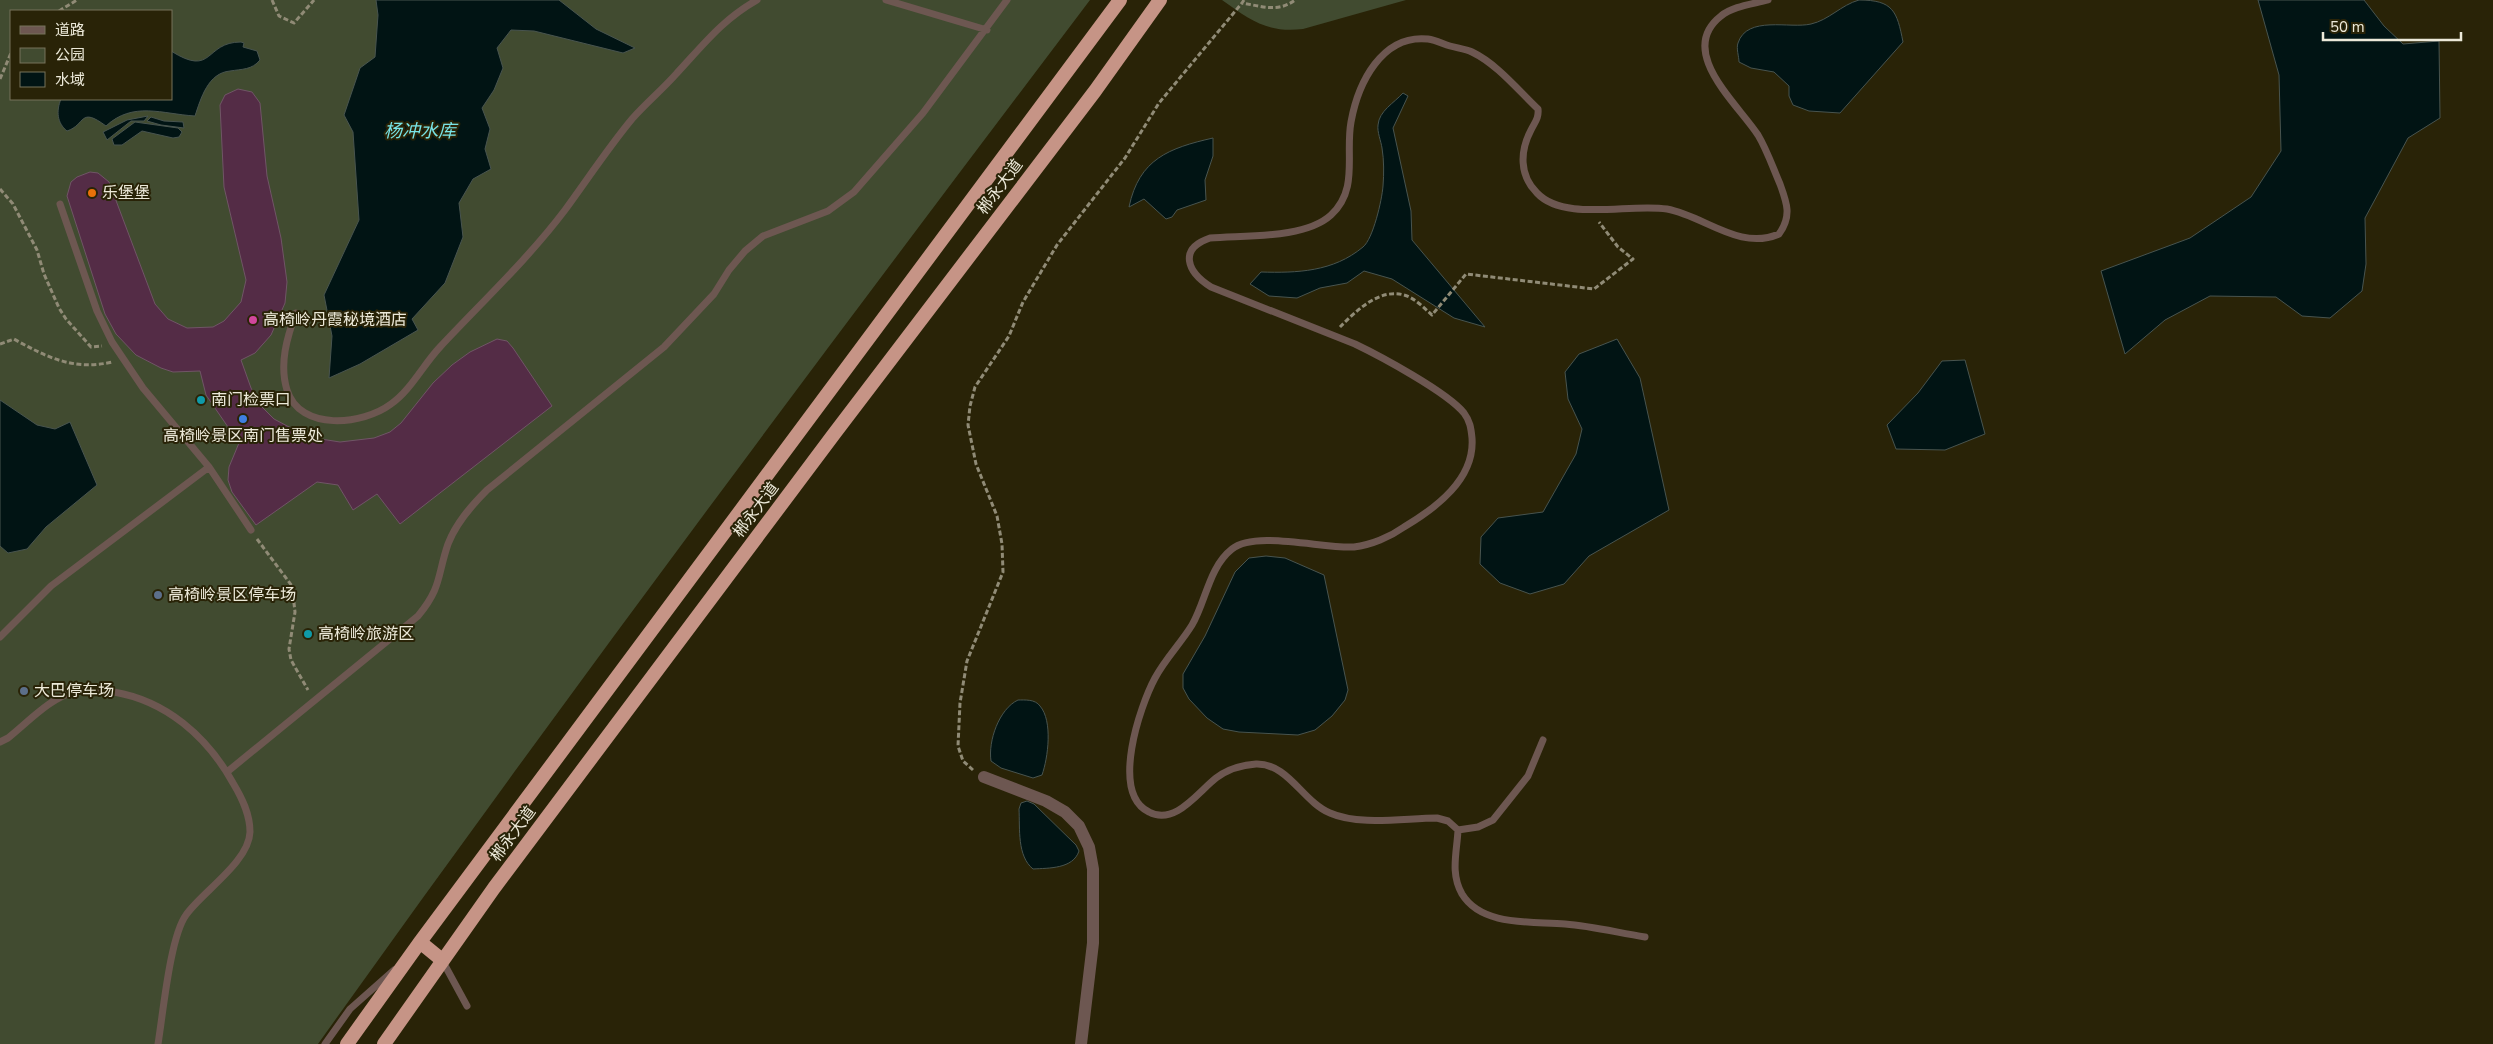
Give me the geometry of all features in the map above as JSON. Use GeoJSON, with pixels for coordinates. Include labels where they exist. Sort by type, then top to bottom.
{"type":"FeatureCollection","features":[{"type":"Feature","properties":{"kind":"highway","name":"郴永大道"},"geometry":{"type":"LineString","coordinates":[[347,1044],[406,960],[1120,0]]}},
{"type":"Feature","properties":{"kind":"highway","name":"郴永大道"},"geometry":{"type":"LineString","coordinates":[[384,1044],[442,960],[834,434],[1095,91],[1160,0]]}},
{"type":"Feature","properties":{"kind":"highway"},"geometry":{"type":"LineString","coordinates":[[420,942],[442,960]]}},
{"type":"Feature","properties":{"kind":"street"},"geometry":{"type":"LineString","coordinates":[[984,777],[1046,801],[1065,812],[1079,826],[1089,847],[1093,869],[1093,943],[1080,1044]]}},
{"type":"Feature","properties":{"kind":"lane"},"geometry":{"type":"LineString","coordinates":[[296,313],[284,353],[285,384],[289,398],[298,408],[308,415],[325,420],[342,420],[376,414],[390,405],[403,395],[427,360],[534,248],[633,119],[723,22],[757,0]]}},
{"type":"Feature","properties":{"kind":"lane"},"geometry":{"type":"LineString","coordinates":[[886,0],[987,30]]}},
{"type":"Feature","properties":{"kind":"lane"},"geometry":{"type":"LineString","coordinates":[[227,772],[418,616],[431,600],[438,584],[448,544],[455,530],[470,507],[486,490],[664,347],[714,294],[729,270],[745,251],[757,241],[787,226],[828,211],[854,192],[923,112],[1008,0]]}},
{"type":"Feature","properties":{"kind":"lane"},"geometry":{"type":"LineString","coordinates":[[1458,830],[1448,821],[1437,818],[1352,820],[1330,814],[1311,802],[1278,768],[1260,764],[1238,766],[1217,778],[1180,809],[1165,816],[1151,814],[1141,807],[1129,779],[1130,756],[1138,722],[1155,677],[1193,623],[1211,579],[1224,557],[1234,547],[1248,541],[1342,547],[1372,543],[1406,527],[1445,497],[1463,476],[1470,462],[1473,449],[1471,426],[1463,412],[1446,398],[1382,358],[1333,334],[1211,287],[1199,279],[1190,269],[1192,248],[1210,238],[1295,231],[1314,227],[1332,214],[1346,193],[1350,180],[1350,124],[1355,101],[1367,76],[1378,58],[1395,45],[1411,40],[1429,39],[1472,52],[1487,62],[1538,109],[1539,116],[1523,147],[1522,161],[1527,179],[1537,193],[1550,203],[1567,209],[1667,209],[1694,217],[1739,237],[1768,238],[1779,234],[1788,215],[1786,201],[1776,173],[1759,136],[1712,73],[1706,61],[1705,50],[1708,30],[1723,14],[1768,0]]}},
{"type":"Feature","properties":{"kind":"lane"},"geometry":{"type":"LineString","coordinates":[[60,204],[97,311],[112,342],[143,388],[209,467],[251,530]]}},
{"type":"Feature","properties":{"kind":"lane"},"geometry":{"type":"LineString","coordinates":[[0,637],[51,586],[209,467]]}},
{"type":"Feature","properties":{"kind":"lane"},"geometry":{"type":"LineString","coordinates":[[0,742],[8,738],[52,703],[76,691],[98,689],[137,696],[169,712],[198,735],[227,772],[241,797],[248,816],[250,834],[243,852],[185,916],[176,936],[158,1044]]}},
{"type":"Feature","properties":{"kind":"lane"},"geometry":{"type":"LineString","coordinates":[[1458,830],[1478,827],[1493,820],[1528,776],[1543,740]]}},
{"type":"Feature","properties":{"kind":"lane"},"geometry":{"type":"LineString","coordinates":[[1458,830],[1455,873],[1462,894],[1478,910],[1490,915],[1523,922],[1566,924],[1645,937]]}},
{"type":"Feature","properties":{"kind":"lane"},"geometry":{"type":"LineString","coordinates":[[325,1044],[350,1009],[369,990],[406,960]]}},
{"type":"Feature","properties":{"kind":"lane"},"geometry":{"type":"LineString","coordinates":[[442,960],[467,1006]]}},
{"type":"Feature","properties":{"kind":"path"},"geometry":{"type":"LineString","coordinates":[[61,10],[77,0]]}},
{"type":"Feature","properties":{"kind":"path"},"geometry":{"type":"LineString","coordinates":[[272,0],[278,16],[294,23],[314,0]]}},
{"type":"Feature","properties":{"kind":"path"},"geometry":{"type":"LineString","coordinates":[[984,777],[972,770],[963,761],[958,746],[958,728],[967,661],[1003,572],[1002,544],[997,516],[976,464],[968,425],[976,387],[1009,336],[1023,302],[1057,245],[1125,158],[1160,103],[1243,1],[1275,8],[1288,5],[1295,0]]}},
{"type":"Feature","properties":{"kind":"path"},"geometry":{"type":"LineString","coordinates":[[0,79],[10,55]]}},
{"type":"Feature","properties":{"kind":"path"},"geometry":{"type":"LineString","coordinates":[[0,188],[13,204],[37,250],[52,297],[66,319],[91,347],[98,347],[112,342]]}},
{"type":"Feature","properties":{"kind":"path"},"geometry":{"type":"LineString","coordinates":[[1333,334],[1359,308],[1389,294],[1403,294],[1432,315],[1466,274],[1594,289],[1632,259],[1604,231],[1592,208]]}},
{"type":"Feature","properties":{"kind":"path"},"geometry":{"type":"LineString","coordinates":[[0,344],[14,339],[51,359],[94,366]]}},
{"type":"Feature","properties":{"kind":"path"},"geometry":{"type":"LineString","coordinates":[[251,530],[292,586],[295,612],[289,649],[290,660],[314,700]]}},
{"type":"Feature","properties":{"kind":"green space","name":"高椅岭旅游区"},"geometry":{"type":"Polygon","coordinates":[[[0,0],[1090,0],[700,519],[318,1044],[0,1044],[0,0]]]}},
{"type":"Feature","properties":{"kind":"green space"},"geometry":{"type":"Polygon","coordinates":[[[1222,0],[1406,0],[1303,29],[1290,30],[1269,27],[1250,19],[1222,0]]]}},
{"type":"Feature","properties":{"kind":"water","name":"杨冲水库"},"geometry":{"type":"Polygon","coordinates":[[[376,0],[559,0],[596,29],[635,48],[623,53],[534,31],[511,30],[497,48],[503,68],[494,90],[482,108],[490,129],[485,149],[491,169],[473,179],[459,203],[463,237],[445,283],[412,319],[418,330],[360,364],[329,378],[332,336],[324,295],[359,220],[353,132],[344,115],[360,68],[375,57],[378,15],[376,0]]]}},
{"type":"Feature","properties":{"kind":"water"},"geometry":{"type":"Polygon","coordinates":[[[1859,0],[1879,2],[1892,9],[1898,22],[1903,42],[1840,113],[1809,111],[1793,105],[1789,96],[1789,86],[1774,72],[1751,68],[1739,62],[1738,43],[1743,34],[1750,29],[1770,25],[1811,24],[1859,0]]]}},
{"type":"Feature","properties":{"kind":"water"},"geometry":{"type":"Polygon","coordinates":[[[2258,0],[2364,0],[2384,26],[2403,44],[2439,41],[2440,118],[2408,138],[2365,218],[2366,264],[2362,291],[2330,318],[2302,316],[2276,297],[2210,296],[2165,320],[2125,354],[2101,271],[2190,238],[2251,197],[2281,151],[2279,75],[2258,0]]]}},
{"type":"Feature","properties":{"kind":"water"},"geometry":{"type":"Polygon","coordinates":[[[229,43],[244,43],[243,47],[257,51],[260,60],[250,67],[216,76],[207,88],[195,116],[137,111],[116,118],[106,126],[97,120],[87,117],[67,131],[59,121],[58,108],[61,100],[172,100],[172,52],[195,61],[202,60],[229,43]]]}},
{"type":"Feature","properties":{"kind":"water"},"geometry":{"type":"Polygon","coordinates":[[[1403,93],[1408,96],[1393,128],[1411,211],[1412,240],[1485,327],[1454,318],[1392,279],[1364,271],[1347,283],[1320,288],[1297,298],[1269,296],[1250,284],[1261,272],[1301,271],[1339,262],[1367,243],[1376,219],[1383,186],[1384,172],[1378,131],[1379,120],[1384,111],[1403,93]]]}},
{"type":"Feature","properties":{"kind":"water"},"geometry":{"type":"Polygon","coordinates":[[[148,116],[144,121],[131,121],[107,140],[103,132],[127,120],[148,116]]]}},
{"type":"Feature","properties":{"kind":"water"},"geometry":{"type":"Polygon","coordinates":[[[151,117],[164,121],[183,122],[184,128],[147,121],[151,117]]]}},
{"type":"Feature","properties":{"kind":"water"},"geometry":{"type":"Polygon","coordinates":[[[135,122],[178,128],[182,132],[179,137],[173,138],[142,131],[122,145],[114,145],[112,139],[135,122]]]}},
{"type":"Feature","properties":{"kind":"water"},"geometry":{"type":"Polygon","coordinates":[[[1213,138],[1213,156],[1205,180],[1206,200],[1177,210],[1172,217],[1166,219],[1144,199],[1129,207],[1140,177],[1158,158],[1183,146],[1213,138]]]}},
{"type":"Feature","properties":{"kind":"water"},"geometry":{"type":"Polygon","coordinates":[[[1617,339],[1640,378],[1669,510],[1589,556],[1564,584],[1530,594],[1500,583],[1480,564],[1481,537],[1498,518],[1543,512],[1576,454],[1582,429],[1568,399],[1565,372],[1579,354],[1617,339]]]}},
{"type":"Feature","properties":{"kind":"water"},"geometry":{"type":"Polygon","coordinates":[[[1965,360],[1985,434],[1945,450],[1896,449],[1887,425],[1918,393],[1942,361],[1965,360]]]}},
{"type":"Feature","properties":{"kind":"water"},"geometry":{"type":"Polygon","coordinates":[[[0,400],[37,425],[55,429],[70,422],[97,485],[46,527],[27,549],[8,553],[0,546],[0,400]]]}},
{"type":"Feature","properties":{"kind":"water"},"geometry":{"type":"Polygon","coordinates":[[[1266,556],[1285,558],[1324,575],[1348,690],[1345,700],[1332,716],[1315,730],[1298,735],[1239,732],[1223,729],[1207,718],[1189,699],[1183,688],[1183,674],[1205,636],[1235,572],[1249,558],[1266,556]]]}},
{"type":"Feature","properties":{"kind":"water"},"geometry":{"type":"Polygon","coordinates":[[[1018,700],[1030,700],[1038,704],[1047,721],[1048,740],[1044,768],[1042,775],[1033,778],[1001,768],[991,761],[991,744],[996,726],[1005,711],[1018,700]]]}},
{"type":"Feature","properties":{"kind":"water"},"geometry":{"type":"Polygon","coordinates":[[[1027,801],[1034,804],[1076,845],[1079,851],[1072,861],[1053,868],[1039,869],[1033,869],[1028,864],[1020,842],[1019,809],[1021,803],[1027,801]]]}},
{"type":"Feature","properties":{"kind":"building"},"geometry":{"type":"Polygon","coordinates":[[[238,89],[252,92],[260,103],[267,176],[281,238],[287,282],[285,303],[271,335],[255,353],[241,360],[251,388],[262,407],[274,419],[308,437],[340,442],[374,438],[390,432],[401,423],[433,383],[452,365],[470,352],[497,339],[507,341],[513,348],[552,406],[400,524],[377,494],[353,510],[338,485],[317,482],[256,525],[232,492],[228,480],[229,467],[239,443],[206,395],[200,371],[173,372],[136,355],[116,334],[105,314],[67,196],[71,182],[77,177],[90,172],[98,173],[109,182],[155,304],[168,319],[187,328],[213,327],[224,321],[241,302],[246,280],[224,187],[220,105],[225,95],[238,89]]]}},
{"type":"Feature","properties":{"kind":"place","name":"乐堡堡"},"geometry":{"type":"Point","coordinates":[92,193]}},
{"type":"Feature","properties":{"kind":"place","name":"高椅岭丹霞秘境酒店"},"geometry":{"type":"Point","coordinates":[253,320]}},
{"type":"Feature","properties":{"kind":"place","name":"南门检票口"},"geometry":{"type":"Point","coordinates":[201,400]}},
{"type":"Feature","properties":{"kind":"place","name":"高椅岭景区南门售票处"},"geometry":{"type":"Point","coordinates":[243,419]}},
{"type":"Feature","properties":{"kind":"place","name":"高椅岭景区停车场"},"geometry":{"type":"Point","coordinates":[158,595]}},
{"type":"Feature","properties":{"kind":"place","name":"高椅岭旅游区"},"geometry":{"type":"Point","coordinates":[308,634]}},
{"type":"Feature","properties":{"kind":"place","name":"大巴停车场"},"geometry":{"type":"Point","coordinates":[24,691]}}]}
